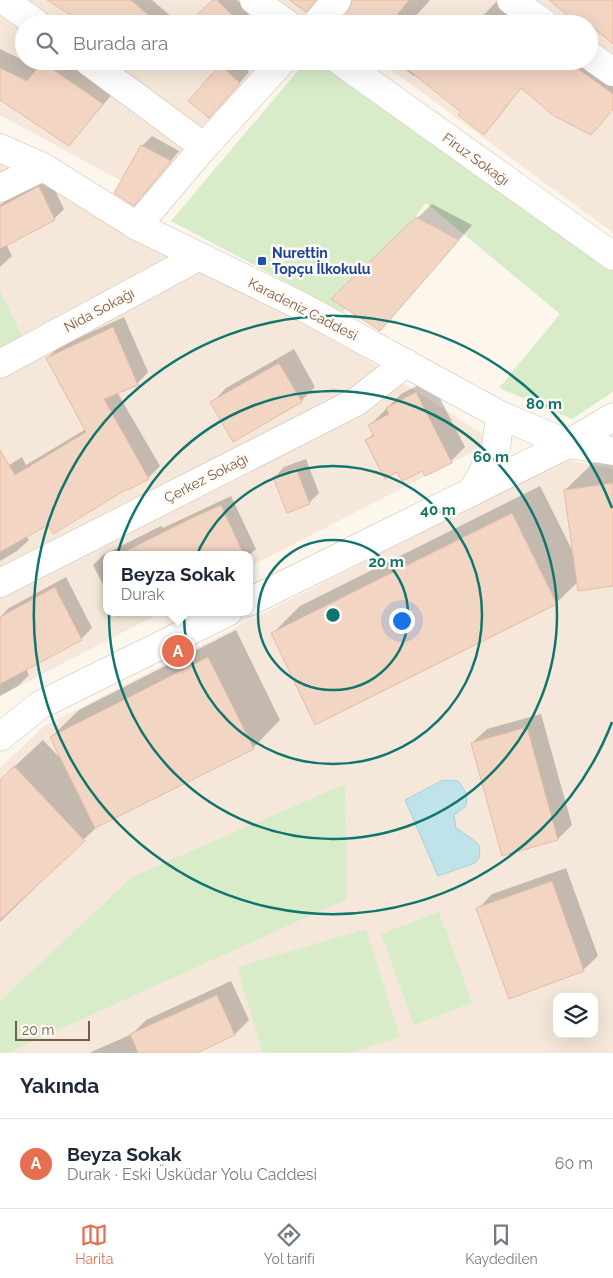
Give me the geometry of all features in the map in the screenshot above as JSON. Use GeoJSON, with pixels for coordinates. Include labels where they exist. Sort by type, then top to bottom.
{"type":"FeatureCollection","features":[{"type":"Feature","properties":{"kind":"street"},"geometry":{"type":"LineString","coordinates":[[4,0],[25,15]]}},
{"type":"Feature","properties":{"kind":"street"},"geometry":{"type":"LineString","coordinates":[[254,0],[275,15]]}},
{"type":"Feature","properties":{"kind":"street"},"geometry":{"type":"LineString","coordinates":[[324,15],[337,0]]}},
{"type":"Feature","properties":{"kind":"street"},"geometry":{"type":"LineString","coordinates":[[511,0],[532,15]]}},
{"type":"Feature","properties":{"kind":"street"},"geometry":{"type":"LineString","coordinates":[[598,61],[613,72]]}},
{"type":"Feature","properties":{"kind":"street"},"geometry":{"type":"LineString","coordinates":[[100,70],[204,147]]}},
{"type":"Feature","properties":{"kind":"street"},"geometry":{"type":"LineString","coordinates":[[137,226],[204,147],[274,70]]}},
{"type":"Feature","properties":{"kind":"street","name":"Firuz Sokağı"},"geometry":{"type":"LineString","coordinates":[[353,70],[613,256]]}},
{"type":"Feature","properties":{"kind":"street","name":"Karadeniz Caddesi"},"geometry":{"type":"LineString","coordinates":[[0,148],[43,167],[137,226],[299,305],[500,415],[568,444],[613,451]]}},
{"type":"Feature","properties":{"kind":"street"},"geometry":{"type":"LineString","coordinates":[[0,188],[43,167]]}},
{"type":"Feature","properties":{"kind":"street","name":"Nida Sokağı"},"geometry":{"type":"LineString","coordinates":[[0,364],[198,257]]}},
{"type":"Feature","properties":{"kind":"street","name":"Çerkez Sokağı"},"geometry":{"type":"LineString","coordinates":[[0,583],[356,402],[406,363]]}},
{"type":"Feature","properties":{"kind":"street"},"geometry":{"type":"LineString","coordinates":[[472,492],[496,448],[500,415]]}},
{"type":"Feature","properties":{"kind":"street"},"geometry":{"type":"LineString","coordinates":[[253,600],[568,444],[613,417]]}},
{"type":"Feature","properties":{"kind":"street"},"geometry":{"type":"LineString","coordinates":[[0,737],[40,705],[220,616]]}},
{"type":"Feature","properties":{"kind":"shaded area"},"geometry":{"type":"Polygon","coordinates":[[[0,0],[329,0],[316,15],[15,15],[15,70],[266,70],[151,197],[0,115],[0,0]]]}},
{"type":"Feature","properties":{"kind":"shaded area"},"geometry":{"type":"Polygon","coordinates":[[[364,0],[613,0],[613,233],[391,70],[598,70],[598,15],[351,15],[364,0]]]}},
{"type":"Feature","properties":{"kind":"shaded area"},"geometry":{"type":"Polygon","coordinates":[[[0,156],[359,355],[494,441],[253,565],[253,551],[103,551],[103,616],[154,616],[0,696],[0,156]]]}},
{"type":"Feature","properties":{"kind":"shaded area"},"geometry":{"type":"Polygon","coordinates":[[[563,459],[613,469],[613,1053],[0,1053],[0,768],[43,727],[563,459]]]}},
{"type":"Feature","properties":{"kind":"green space"},"geometry":{"type":"Polygon","coordinates":[[[298,70],[329,70],[613,269],[613,392],[572,419],[499,388],[560,314],[426,203],[343,312],[171,221],[298,70]]]}},
{"type":"Feature","properties":{"kind":"green space"},"geometry":{"type":"Polygon","coordinates":[[[0,291],[24,340],[0,352],[0,291]]]}},
{"type":"Feature","properties":{"kind":"green space"},"geometry":{"type":"Polygon","coordinates":[[[345,784],[347,899],[7,1053],[0,1053],[0,1001],[132,877],[345,784]]]}},
{"type":"Feature","properties":{"kind":"green space"},"geometry":{"type":"Polygon","coordinates":[[[439,912],[472,1003],[414,1025],[381,934],[439,912]]]}},
{"type":"Feature","properties":{"kind":"green space"},"geometry":{"type":"Polygon","coordinates":[[[366,929],[400,1037],[350,1053],[263,1053],[237,967],[366,929]]]}},
{"type":"Feature","properties":{"kind":"water"},"geometry":{"type":"Polygon","coordinates":[[[443,780],[458,781],[467,794],[466,806],[454,815],[456,828],[479,845],[480,857],[475,863],[438,876],[405,800],[443,780]]]}},
{"type":"Feature","properties":{"kind":"building"},"geometry":{"type":"Polygon","coordinates":[[[47,0],[131,0],[148,15],[71,15],[47,0]]]}},
{"type":"Feature","properties":{"kind":"building"},"geometry":{"type":"Polygon","coordinates":[[[213,0],[217,0],[232,15],[197,15],[213,0]]]}},
{"type":"Feature","properties":{"kind":"building"},"geometry":{"type":"Polygon","coordinates":[[[289,0],[316,0],[306,12],[289,0]]]}},
{"type":"Feature","properties":{"kind":"building"},"geometry":{"type":"Polygon","coordinates":[[[352,0],[409,0],[397,15],[345,15],[349,10],[352,0]]]}},
{"type":"Feature","properties":{"kind":"building"},"geometry":{"type":"Polygon","coordinates":[[[549,0],[613,0],[613,44],[598,32],[598,15],[567,15],[549,0]]]}},
{"type":"Feature","properties":{"kind":"building"},"geometry":{"type":"Polygon","coordinates":[[[0,68],[27,81],[36,70],[54,70],[103,104],[69,146],[0,100],[0,68]]]}},
{"type":"Feature","properties":{"kind":"building"},"geometry":{"type":"Polygon","coordinates":[[[216,70],[226,70],[240,83],[209,118],[188,101],[216,70]]]}},
{"type":"Feature","properties":{"kind":"building"},"geometry":{"type":"Polygon","coordinates":[[[408,70],[580,70],[613,94],[613,110],[591,135],[554,116],[521,88],[484,135],[458,115],[461,112],[408,70]]]}},
{"type":"Feature","properties":{"kind":"building"},"geometry":{"type":"Polygon","coordinates":[[[141,145],[171,161],[134,206],[114,193],[141,145]]]}},
{"type":"Feature","properties":{"kind":"building"},"geometry":{"type":"Polygon","coordinates":[[[39,186],[55,220],[0,249],[0,207],[39,186]]]}},
{"type":"Feature","properties":{"kind":"building"},"geometry":{"type":"Polygon","coordinates":[[[416,217],[459,240],[380,331],[331,299],[416,217]]]}},
{"type":"Feature","properties":{"kind":"building"},"geometry":{"type":"Polygon","coordinates":[[[113,327],[138,385],[104,399],[149,479],[127,489],[53,534],[48,525],[0,552],[0,450],[15,475],[86,432],[46,358],[113,327]]]}},
{"type":"Feature","properties":{"kind":"building"},"geometry":{"type":"Polygon","coordinates":[[[279,363],[302,402],[233,442],[210,402],[279,363]]]}},
{"type":"Feature","properties":{"kind":"building"},"geometry":{"type":"Polygon","coordinates":[[[416,392],[452,463],[425,476],[422,471],[402,481],[397,472],[385,479],[365,440],[374,436],[368,425],[389,414],[386,408],[416,392]]]}},
{"type":"Feature","properties":{"kind":"building"},"geometry":{"type":"Polygon","coordinates":[[[296,468],[310,504],[287,513],[273,477],[296,468]]]}},
{"type":"Feature","properties":{"kind":"building"},"geometry":{"type":"Polygon","coordinates":[[[613,483],[613,586],[578,591],[564,490],[613,483]]]}},
{"type":"Feature","properties":{"kind":"building"},"geometry":{"type":"Polygon","coordinates":[[[221,505],[242,551],[126,551],[221,505]]]}},
{"type":"Feature","properties":{"kind":"building"},"geometry":{"type":"Polygon","coordinates":[[[512,513],[557,604],[315,725],[271,633],[512,513]]]}},
{"type":"Feature","properties":{"kind":"building"},"geometry":{"type":"Polygon","coordinates":[[[55,587],[82,640],[0,684],[0,617],[55,587]]]}},
{"type":"Feature","properties":{"kind":"building"},"geometry":{"type":"Polygon","coordinates":[[[208,657],[254,749],[95,828],[50,737],[208,657]]]}},
{"type":"Feature","properties":{"kind":"building"},"geometry":{"type":"Polygon","coordinates":[[[527,727],[558,840],[502,856],[471,743],[527,727]]]}},
{"type":"Feature","properties":{"kind":"building"},"geometry":{"type":"Polygon","coordinates":[[[14,766],[85,841],[0,920],[0,780],[14,766]]]}},
{"type":"Feature","properties":{"kind":"building"},"geometry":{"type":"Polygon","coordinates":[[[552,881],[584,971],[509,999],[476,908],[552,881]]]}},
{"type":"Feature","properties":{"kind":"building"},"geometry":{"type":"Polygon","coordinates":[[[217,995],[235,1035],[197,1053],[138,1053],[130,1034],[217,995]]]}},
{"type":"Feature","properties":{"kind":"place","name":"Nurettin Topçu İlkokulu"},"geometry":{"type":"Point","coordinates":[262,261]}},
{"type":"Feature","properties":{"kind":"place","name":"Beyza Sokak"},"geometry":{"type":"Point","coordinates":[178,651]}}]}
